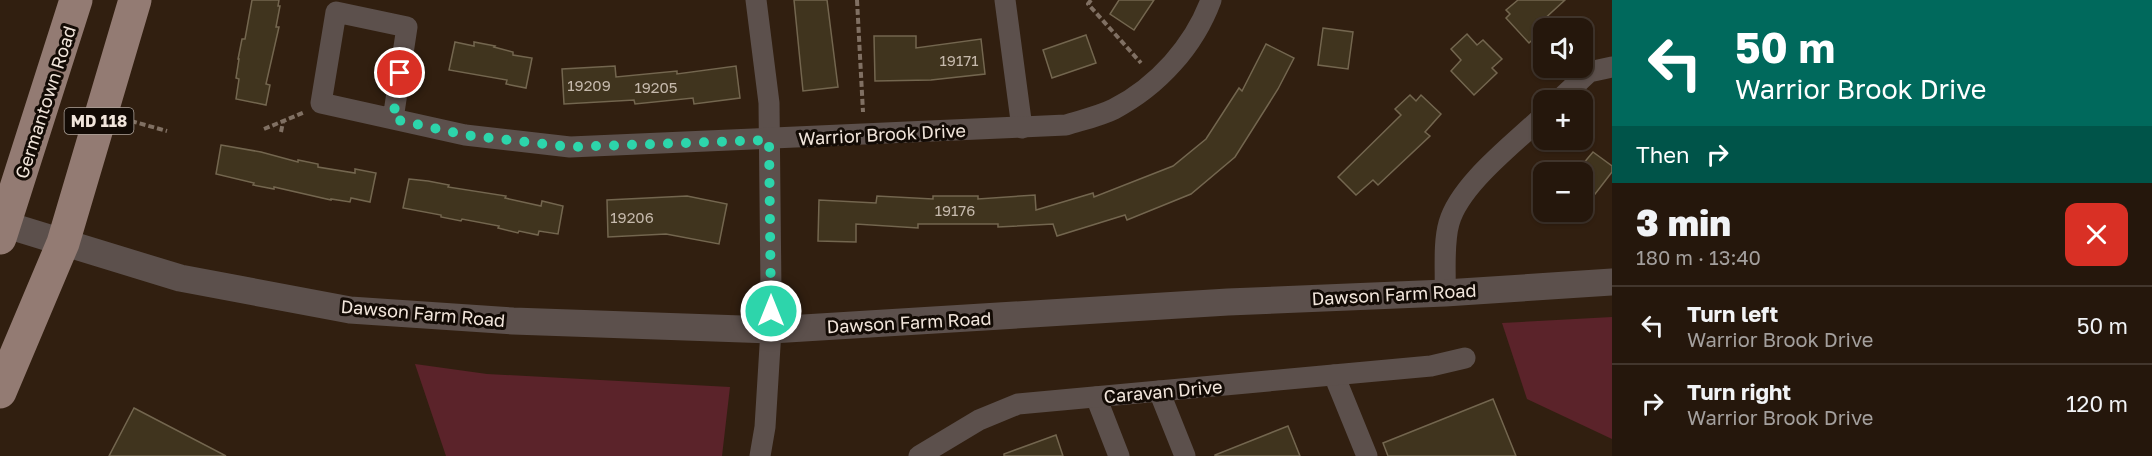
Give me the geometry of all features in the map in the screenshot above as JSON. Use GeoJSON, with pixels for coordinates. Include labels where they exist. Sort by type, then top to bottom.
{"type":"FeatureCollection","features":[{"type":"Feature","properties":{"kind":"main road","name":"Germantown Road"},"geometry":{"type":"LineString","coordinates":[[2,229],[76,0]]}},
{"type":"Feature","properties":{"kind":"main road","name":"MD 118"},"geometry":{"type":"LineString","coordinates":[[0,392],[63,243],[135,0]]}},
{"type":"Feature","properties":{"kind":"street"},"geometry":{"type":"LineString","coordinates":[[756,0],[769,103],[771,330],[765,427],[760,456]]}},
{"type":"Feature","properties":{"kind":"street"},"geometry":{"type":"LineString","coordinates":[[1005,0],[1022,128]]}},
{"type":"Feature","properties":{"kind":"street","name":"Warrior Brook Drive"},"geometry":{"type":"LineString","coordinates":[[393,119],[407,27],[336,12],[321,103],[393,119],[465,135],[570,147],[769,140],[1066,125],[1114,109],[1152,84],[1184,50],[1204,19],[1211,0]]}},
{"type":"Feature","properties":{"kind":"street"},"geometry":{"type":"LineString","coordinates":[[1570,90],[1589,72],[1612,67]]}},
{"type":"Feature","properties":{"kind":"street"},"geometry":{"type":"LineString","coordinates":[[1445,293],[1449,224],[1456,206],[1472,183],[1533,126]]}},
{"type":"Feature","properties":{"kind":"street","name":"Dawson Farm Road"},"geometry":{"type":"LineString","coordinates":[[2,229],[63,243],[180,278],[350,310],[513,321],[771,330],[1228,302],[1445,293],[1612,282]]}},
{"type":"Feature","properties":{"kind":"street","name":"Caravan Drive"},"geometry":{"type":"LineString","coordinates":[[919,456],[979,420],[1018,404],[1431,366],[1465,358]]}},
{"type":"Feature","properties":{"kind":"street"},"geometry":{"type":"LineString","coordinates":[[1334,375],[1367,456]]}},
{"type":"Feature","properties":{"kind":"street"},"geometry":{"type":"LineString","coordinates":[[1159,391],[1185,456]]}},
{"type":"Feature","properties":{"kind":"street"},"geometry":{"type":"LineString","coordinates":[[1096,397],[1119,456]]}},
{"type":"Feature","properties":{"kind":"path"},"geometry":{"type":"LineString","coordinates":[[857,0],[863,112]]}},
{"type":"Feature","properties":{"kind":"path"},"geometry":{"type":"LineString","coordinates":[[1091,0],[1088,4],[1141,63]]}},
{"type":"Feature","properties":{"kind":"path"},"geometry":{"type":"LineString","coordinates":[[131,121],[166,130]]}},
{"type":"Feature","properties":{"kind":"path"},"geometry":{"type":"LineString","coordinates":[[264,129],[283,121],[281,132]]}},
{"type":"Feature","properties":{"kind":"shaded area"},"geometry":{"type":"Polygon","coordinates":[[[1612,317],[1612,439],[1527,399],[1502,323],[1612,317]]]}},
{"type":"Feature","properties":{"kind":"shaded area"},"geometry":{"type":"Polygon","coordinates":[[[415,364],[487,374],[730,387],[722,456],[446,456],[415,364]]]}},
{"type":"Feature","properties":{"kind":"building"},"geometry":{"type":"Polygon","coordinates":[[[252,0],[279,0],[278,6],[280,6],[276,27],[279,27],[266,84],[270,85],[266,105],[236,99],[239,79],[236,78],[238,59],[242,39],[245,39],[252,0]]]}},
{"type":"Feature","properties":{"kind":"building"},"geometry":{"type":"Polygon","coordinates":[[[794,0],[827,0],[838,87],[803,91],[794,0]]]}},
{"type":"Feature","properties":{"kind":"building"},"geometry":{"type":"Polygon","coordinates":[[[1119,0],[1154,0],[1134,30],[1110,14],[1119,0]]]}},
{"type":"Feature","properties":{"kind":"building"},"geometry":{"type":"Polygon","coordinates":[[[1518,0],[1565,0],[1545,18],[1533,18],[1533,39],[1529,43],[1506,18],[1510,14],[1506,10],[1518,0]]]}},
{"type":"Feature","properties":{"kind":"building"},"geometry":{"type":"Polygon","coordinates":[[[1323,28],[1353,32],[1348,69],[1318,65],[1323,28]]]}},
{"type":"Feature","properties":{"kind":"building"},"geometry":{"type":"Polygon","coordinates":[[[1467,34],[1477,45],[1483,40],[1502,59],[1492,68],[1497,73],[1474,95],[1451,71],[1461,60],[1451,49],[1467,34]]]}},
{"type":"Feature","properties":{"kind":"building"},"geometry":{"type":"Polygon","coordinates":[[[1086,35],[1096,63],[1052,78],[1043,50],[1086,35]]]}},
{"type":"Feature","properties":{"kind":"building"},"geometry":{"type":"Polygon","coordinates":[[[874,36],[916,36],[916,48],[981,39],[985,74],[931,80],[875,81],[874,36]]]}},
{"type":"Feature","properties":{"kind":"building"},"geometry":{"type":"Polygon","coordinates":[[[455,42],[474,46],[474,42],[495,46],[513,52],[513,55],[532,58],[526,88],[506,84],[507,80],[449,70],[455,42]]]}},
{"type":"Feature","properties":{"kind":"building"},"geometry":{"type":"Polygon","coordinates":[[[1266,44],[1294,58],[1278,89],[1235,157],[1191,194],[1127,220],[1125,215],[1057,236],[1053,224],[998,227],[998,224],[918,224],[918,228],[856,224],[856,242],[818,241],[819,200],[876,203],[877,196],[933,199],[933,196],[978,196],[978,199],[1035,195],[1036,210],[1093,193],[1094,197],[1173,166],[1206,139],[1239,88],[1242,91],[1266,44]]]}},
{"type":"Feature","properties":{"kind":"building"},"geometry":{"type":"Polygon","coordinates":[[[615,66],[616,77],[677,71],[677,74],[736,66],[740,98],[694,104],[693,98],[635,104],[634,100],[564,104],[562,69],[615,66]]]}},
{"type":"Feature","properties":{"kind":"building"},"geometry":{"type":"Polygon","coordinates":[[[1410,95],[1416,101],[1421,95],[1441,114],[1425,132],[1430,136],[1378,185],[1373,180],[1356,195],[1338,177],[1401,115],[1395,109],[1410,95]]]}},
{"type":"Feature","properties":{"kind":"building"},"geometry":{"type":"Polygon","coordinates":[[[221,145],[298,162],[298,160],[318,164],[318,167],[355,173],[355,169],[376,173],[370,202],[351,198],[350,202],[331,200],[274,187],[274,189],[253,185],[254,183],[216,174],[221,145]]]}},
{"type":"Feature","properties":{"kind":"building"},"geometry":{"type":"Polygon","coordinates":[[[1593,152],[1612,166],[1612,172],[1593,197],[1593,162],[1585,162],[1593,152]]]}},
{"type":"Feature","properties":{"kind":"building"},"geometry":{"type":"Polygon","coordinates":[[[409,179],[506,196],[505,198],[541,206],[542,201],[563,206],[558,234],[539,231],[538,235],[519,231],[518,233],[498,228],[499,226],[462,219],[461,221],[403,208],[409,179]]]}},
{"type":"Feature","properties":{"kind":"building"},"geometry":{"type":"Polygon","coordinates":[[[687,196],[727,204],[719,244],[666,234],[608,237],[607,200],[687,196]]]}},
{"type":"Feature","properties":{"kind":"building"},"geometry":{"type":"Polygon","coordinates":[[[1493,399],[1516,456],[1388,456],[1383,443],[1493,399]]]}},
{"type":"Feature","properties":{"kind":"building"},"geometry":{"type":"Polygon","coordinates":[[[134,408],[226,456],[109,456],[134,408]]]}},
{"type":"Feature","properties":{"kind":"building"},"geometry":{"type":"Polygon","coordinates":[[[1288,426],[1300,456],[1215,456],[1215,455],[1288,426]]]}},
{"type":"Feature","properties":{"kind":"building"},"geometry":{"type":"Polygon","coordinates":[[[1056,435],[1063,456],[1004,456],[1004,454],[1056,435]]]}},
{"type":"Feature","properties":{"kind":"route"},"geometry":{"type":"LineString","coordinates":[[400,73],[393,119],[465,135],[570,147],[769,140],[771,311]]}}]}
